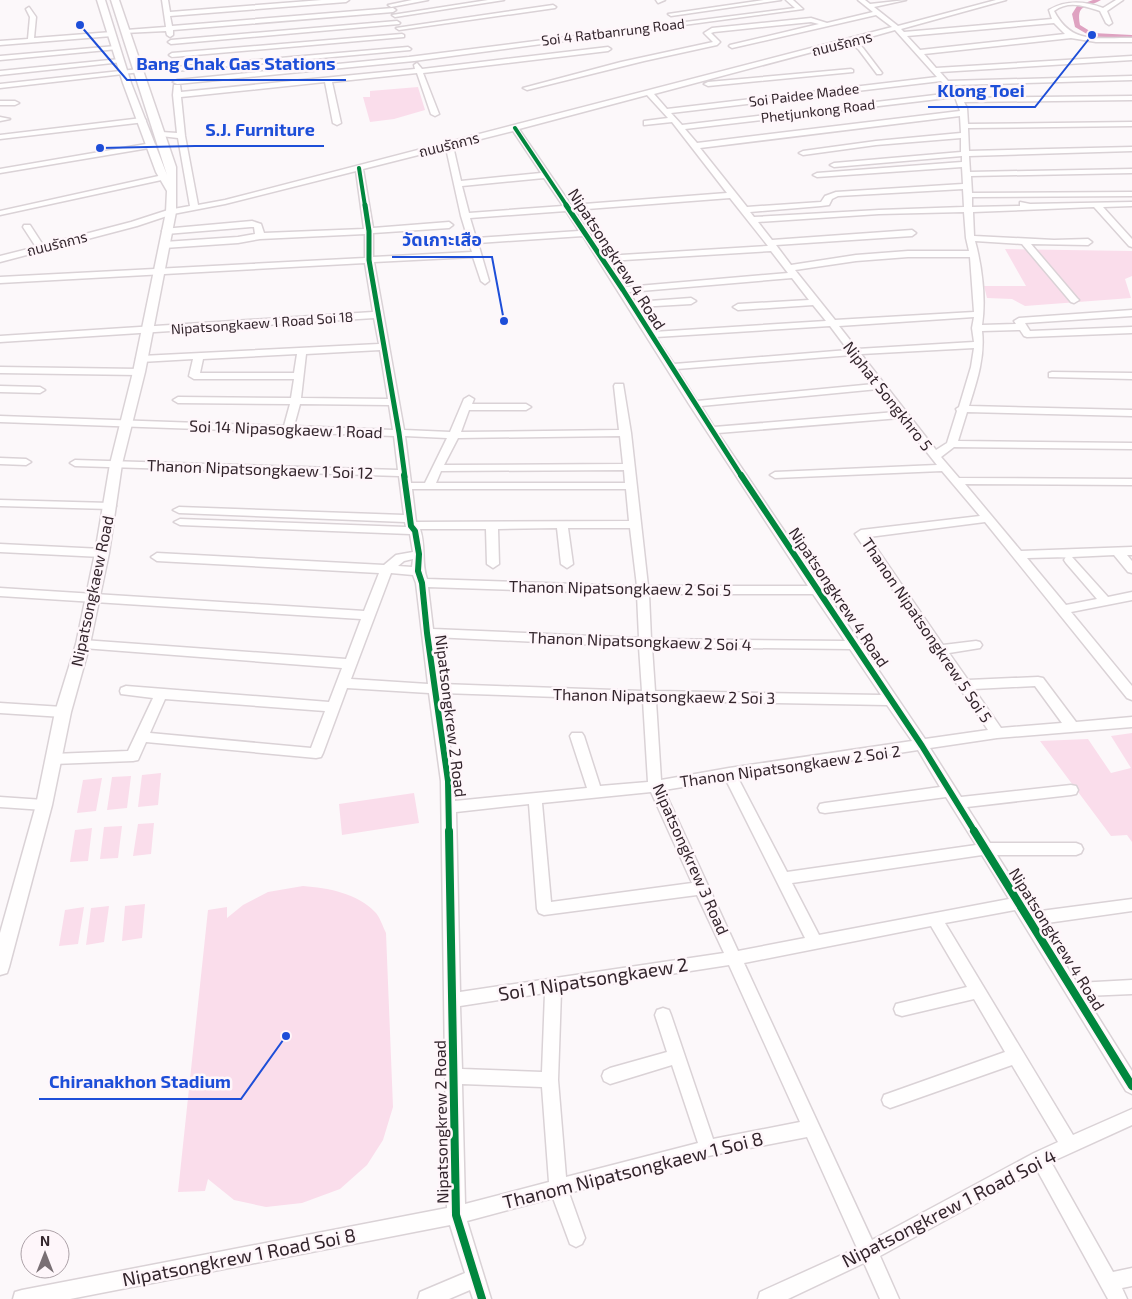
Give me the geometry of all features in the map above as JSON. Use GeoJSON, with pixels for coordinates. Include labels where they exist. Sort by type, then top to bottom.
{"type":"FeatureCollection","features":[{"type":"Feature","properties":{"kind":"main road"},"geometry":{"type":"LineString","coordinates":[[101,0],[124,74],[163,177],[170,189]]}},
{"type":"Feature","properties":{"kind":"main road","name":"Nipatsongkaew Road"},"geometry":{"type":"LineString","coordinates":[[0,966],[44,805],[63,712],[83,644],[102,554],[116,464],[140,365],[171,212],[170,189],[173,173],[115,0]]}},
{"type":"Feature","properties":{"kind":"street"},"geometry":{"type":"LineString","coordinates":[[167,14],[346,0]]}},
{"type":"Feature","properties":{"kind":"street"},"geometry":{"type":"LineString","coordinates":[[171,42],[395,17],[425,0]]}},
{"type":"Feature","properties":{"kind":"street"},"geometry":{"type":"LineString","coordinates":[[172,55],[501,0]]}},
{"type":"Feature","properties":{"kind":"street"},"geometry":{"type":"LineString","coordinates":[[671,14],[778,0]]}},
{"type":"Feature","properties":{"kind":"street","name":"Soi 4 Ratbanrung Road"},"geometry":{"type":"LineString","coordinates":[[177,82],[413,58],[800,9],[789,0]]}},
{"type":"Feature","properties":{"kind":"street"},"geometry":{"type":"LineString","coordinates":[[861,0],[901,31],[920,52],[958,98],[963,113],[967,155],[970,238],[974,254],[979,314],[977,328],[979,345],[976,367],[952,444],[936,456]]}},
{"type":"Feature","properties":{"kind":"street"},"geometry":{"type":"LineString","coordinates":[[868,6],[903,0]]}},
{"type":"Feature","properties":{"kind":"street"},"geometry":{"type":"LineString","coordinates":[[901,31],[1003,0]]}},
{"type":"Feature","properties":{"kind":"street"},"geometry":{"type":"LineString","coordinates":[[1101,9],[1120,0]]}},
{"type":"Feature","properties":{"kind":"street"},"geometry":{"type":"LineString","coordinates":[[168,1],[167,14],[177,82],[182,136],[194,198],[194,208]]}},
{"type":"Feature","properties":{"kind":"street"},"geometry":{"type":"LineString","coordinates":[[1069,36],[1055,21],[1051,10],[1078,1],[1101,9],[1109,23]]}},
{"type":"Feature","properties":{"kind":"street"},"geometry":{"type":"LineString","coordinates":[[126,32],[553,7]]}},
{"type":"Feature","properties":{"kind":"street"},"geometry":{"type":"LineString","coordinates":[[29,9],[33,18],[31,40]]}},
{"type":"Feature","properties":{"kind":"street"},"geometry":{"type":"LineString","coordinates":[[732,46],[788,35],[878,13]]}},
{"type":"Feature","properties":{"kind":"street"},"geometry":{"type":"LineString","coordinates":[[395,17],[420,72],[435,114]]}},
{"type":"Feature","properties":{"kind":"street"},"geometry":{"type":"LineString","coordinates":[[527,88],[633,60],[716,44],[717,42],[707,33],[712,30],[811,20],[828,24]]}},
{"type":"Feature","properties":{"kind":"street"},"geometry":{"type":"LineString","coordinates":[[901,31],[1055,21]]}},
{"type":"Feature","properties":{"kind":"street"},"geometry":{"type":"LineString","coordinates":[[776,28],[788,35]]}},
{"type":"Feature","properties":{"kind":"street","name":"ถนนรัถการ"},"geometry":{"type":"LineString","coordinates":[[0,259],[134,224],[171,212],[359,168],[852,41],[901,31]]}},
{"type":"Feature","properties":{"kind":"street"},"geometry":{"type":"LineString","coordinates":[[0,43],[112,34]]}},
{"type":"Feature","properties":{"kind":"street"},"geometry":{"type":"LineString","coordinates":[[920,52],[1069,36],[1098,41],[1132,40]]}},
{"type":"Feature","properties":{"kind":"street"},"geometry":{"type":"LineString","coordinates":[[852,41],[861,49],[879,73]]}},
{"type":"Feature","properties":{"kind":"street"},"geometry":{"type":"LineString","coordinates":[[491,47],[504,61]]}},
{"type":"Feature","properties":{"kind":"street"},"geometry":{"type":"LineString","coordinates":[[0,58],[116,48]]}},
{"type":"Feature","properties":{"kind":"street"},"geometry":{"type":"LineString","coordinates":[[175,69],[408,49]]}},
{"type":"Feature","properties":{"kind":"street"},"geometry":{"type":"LineString","coordinates":[[177,94],[420,72],[608,49]]}},
{"type":"Feature","properties":{"kind":"street"},"geometry":{"type":"LineString","coordinates":[[306,58],[311,69]]}},
{"type":"Feature","properties":{"kind":"street"},"geometry":{"type":"LineString","coordinates":[[934,70],[1132,58]]}},
{"type":"Feature","properties":{"kind":"street"},"geometry":{"type":"LineString","coordinates":[[0,73],[120,61]]}},
{"type":"Feature","properties":{"kind":"street"},"geometry":{"type":"LineString","coordinates":[[0,86],[139,71]]}},
{"type":"Feature","properties":{"kind":"street"},"geometry":{"type":"LineString","coordinates":[[688,83],[699,85],[851,71]]}},
{"type":"Feature","properties":{"kind":"street","name":"Soi Paidee Madee"},"geometry":{"type":"LineString","coordinates":[[666,111],[944,81],[1132,78]]}},
{"type":"Feature","properties":{"kind":"street"},"geometry":{"type":"LineString","coordinates":[[328,80],[337,123]]}},
{"type":"Feature","properties":{"kind":"street","name":"Niphat Songkhro 5"},"geometry":{"type":"LineString","coordinates":[[649,93],[694,146],[936,456],[1017,555],[1128,683],[1132,695]]}},
{"type":"Feature","properties":{"kind":"street","name":"Phetjunkong Road"},"geometry":{"type":"LineString","coordinates":[[647,123],[676,124],[958,98],[1132,98]]}},
{"type":"Feature","properties":{"kind":"street"},"geometry":{"type":"LineString","coordinates":[[0,104],[15,103]]}},
{"type":"Feature","properties":{"kind":"street"},"geometry":{"type":"LineString","coordinates":[[694,146],[963,113]]}},
{"type":"Feature","properties":{"kind":"street"},"geometry":{"type":"LineString","coordinates":[[0,137],[142,120]]}},
{"type":"Feature","properties":{"kind":"street"},"geometry":{"type":"LineString","coordinates":[[964,126],[1132,124]]}},
{"type":"Feature","properties":{"kind":"street","name":"Nipatsongkrew 4 Road"},"geometry":{"type":"LineString","coordinates":[[515,128],[623,290],[767,516],[819,590],[853,645],[922,746],[1132,1086]]}},
{"type":"Feature","properties":{"kind":"street"},"geometry":{"type":"LineString","coordinates":[[161,134],[182,136]]}},
{"type":"Feature","properties":{"kind":"street"},"geometry":{"type":"LineString","coordinates":[[803,152],[876,142],[965,135]]}},
{"type":"Feature","properties":{"kind":"street"},"geometry":{"type":"LineString","coordinates":[[0,171],[152,145]]}},
{"type":"Feature","properties":{"kind":"street"},"geometry":{"type":"LineString","coordinates":[[449,145],[465,216],[485,281]]}},
{"type":"Feature","properties":{"kind":"street"},"geometry":{"type":"LineString","coordinates":[[834,165],[967,155],[1132,149]]}},
{"type":"Feature","properties":{"kind":"street"},"geometry":{"type":"LineString","coordinates":[[382,152],[390,160]]}},
{"type":"Feature","properties":{"kind":"street"},"geometry":{"type":"LineString","coordinates":[[171,167],[186,161]]}},
{"type":"Feature","properties":{"kind":"street"},"geometry":{"type":"LineString","coordinates":[[51,162],[60,164]]}},
{"type":"Feature","properties":{"kind":"street"},"geometry":{"type":"LineString","coordinates":[[817,175],[967,164]]}},
{"type":"Feature","properties":{"kind":"street","name":"Nipatsongkrew 2 Road"},"geometry":{"type":"LineString","coordinates":[[359,168],[369,232],[369,260],[399,433],[404,480],[419,554],[427,633],[448,781],[456,1215],[482,1299]]}},
{"type":"Feature","properties":{"kind":"street"},"geometry":{"type":"LineString","coordinates":[[967,174],[1132,171]]}},
{"type":"Feature","properties":{"kind":"street"},"geometry":{"type":"LineString","coordinates":[[458,184],[547,175]]}},
{"type":"Feature","properties":{"kind":"street"},"geometry":{"type":"LineString","coordinates":[[0,213],[163,177]]}},
{"type":"Feature","properties":{"kind":"street"},"geometry":{"type":"LineString","coordinates":[[744,210],[821,204],[836,194],[968,198],[1132,194]]}},
{"type":"Feature","properties":{"kind":"street"},"geometry":{"type":"LineString","coordinates":[[465,216],[732,195]]}},
{"type":"Feature","properties":{"kind":"street"},"geometry":{"type":"LineString","coordinates":[[751,220],[878,212],[968,198],[1021,208],[1029,206],[1132,204]]}},
{"type":"Feature","properties":{"kind":"street"},"geometry":{"type":"LineString","coordinates":[[1097,205],[1132,244]]}},
{"type":"Feature","properties":{"kind":"street"},"geometry":{"type":"LineString","coordinates":[[165,238],[252,224],[258,226],[260,236]]}},
{"type":"Feature","properties":{"kind":"street"},"geometry":{"type":"LineString","coordinates":[[165,238],[238,240],[260,236],[369,232],[449,225]]}},
{"type":"Feature","properties":{"kind":"street"},"geometry":{"type":"LineString","coordinates":[[27,227],[41,248]]}},
{"type":"Feature","properties":{"kind":"street"},"geometry":{"type":"LineString","coordinates":[[473,241],[584,233]]}},
{"type":"Feature","properties":{"kind":"street"},"geometry":{"type":"LineString","coordinates":[[602,259],[912,233]]}},
{"type":"Feature","properties":{"kind":"street"},"geometry":{"type":"LineString","coordinates":[[970,238],[1088,242]]}},
{"type":"Feature","properties":{"kind":"street"},"geometry":{"type":"LineString","coordinates":[[1024,241],[1074,300]]}},
{"type":"Feature","properties":{"kind":"street"},"geometry":{"type":"LineString","coordinates":[[0,280],[478,254]]}},
{"type":"Feature","properties":{"kind":"street"},"geometry":{"type":"LineString","coordinates":[[623,290],[791,271],[856,258],[908,254],[974,254]]}},
{"type":"Feature","properties":{"kind":"street"},"geometry":{"type":"LineString","coordinates":[[633,306],[691,301]]}},
{"type":"Feature","properties":{"kind":"street"},"geometry":{"type":"LineString","coordinates":[[738,307],[816,302]]}},
{"type":"Feature","properties":{"kind":"street"},"geometry":{"type":"LineString","coordinates":[[1132,313],[1019,321],[1027,334],[1132,330]]}},
{"type":"Feature","properties":{"kind":"street"},"geometry":{"type":"LineString","coordinates":[[650,335],[979,314]]}},
{"type":"Feature","properties":{"kind":"street","name":"Nipatsongkaew 1 Road Soi 18"},"geometry":{"type":"LineString","coordinates":[[0,339],[378,315]]}},
{"type":"Feature","properties":{"kind":"street"},"geometry":{"type":"LineString","coordinates":[[977,328],[1023,327]]}},
{"type":"Feature","properties":{"kind":"street"},"geometry":{"type":"LineString","coordinates":[[671,367],[854,352],[979,345]]}},
{"type":"Feature","properties":{"kind":"street"},"geometry":{"type":"LineString","coordinates":[[0,370],[140,365],[200,356],[384,347]]}},
{"type":"Feature","properties":{"kind":"street"},"geometry":{"type":"LineString","coordinates":[[288,430],[296,402],[302,350]]}},
{"type":"Feature","properties":{"kind":"street"},"geometry":{"type":"LineString","coordinates":[[200,356],[194,376],[300,376]]}},
{"type":"Feature","properties":{"kind":"street"},"geometry":{"type":"LineString","coordinates":[[1052,375],[1132,376]]}},
{"type":"Feature","properties":{"kind":"street","name":"Nipatsongkrew 3 Road"},"geometry":{"type":"LineString","coordinates":[[619,386],[643,590],[655,786],[890,1299]]}},
{"type":"Feature","properties":{"kind":"street"},"geometry":{"type":"LineString","coordinates":[[694,404],[881,386]]}},
{"type":"Feature","properties":{"kind":"street"},"geometry":{"type":"LineString","coordinates":[[0,389],[40,390]]}},
{"type":"Feature","properties":{"kind":"street"},"geometry":{"type":"LineString","coordinates":[[178,400],[393,402]]}},
{"type":"Feature","properties":{"kind":"street"},"geometry":{"type":"LineString","coordinates":[[428,487],[468,403],[526,406]]}},
{"type":"Feature","properties":{"kind":"street"},"geometry":{"type":"LineString","coordinates":[[962,409],[1132,413]]}},
{"type":"Feature","properties":{"kind":"street"},"geometry":{"type":"LineString","coordinates":[[712,430],[903,415]]}},
{"type":"Feature","properties":{"kind":"street","name":"Soi 14 Nipasogkaew 1 Road"},"geometry":{"type":"LineString","coordinates":[[0,419],[454,435],[626,433]]}},
{"type":"Feature","properties":{"kind":"street"},"geometry":{"type":"LineString","coordinates":[[952,444],[1132,446]]}},
{"type":"Feature","properties":{"kind":"street"},"geometry":{"type":"LineString","coordinates":[[0,460],[26,462]]}},
{"type":"Feature","properties":{"kind":"street","name":"Thanon Nipatsongkaew 1 Soi 12"},"geometry":{"type":"LineString","coordinates":[[75,463],[404,480],[428,487],[630,486]]}},
{"type":"Feature","properties":{"kind":"street"},"geometry":{"type":"LineString","coordinates":[[437,468],[630,467]]}},
{"type":"Feature","properties":{"kind":"street"},"geometry":{"type":"LineString","coordinates":[[775,475],[946,468]]}},
{"type":"Feature","properties":{"kind":"street"},"geometry":{"type":"LineString","coordinates":[[958,481],[1132,482]]}},
{"type":"Feature","properties":{"kind":"street"},"geometry":{"type":"LineString","coordinates":[[0,503],[110,506]]}},
{"type":"Feature","properties":{"kind":"street"},"geometry":{"type":"LineString","coordinates":[[180,510],[412,525]]}},
{"type":"Feature","properties":{"kind":"street","name":"Thanon Nipatsongkrew 5 Soi 5"},"geometry":{"type":"LineString","coordinates":[[988,518],[861,534],[997,733]]}},
{"type":"Feature","properties":{"kind":"street"},"geometry":{"type":"LineString","coordinates":[[180,522],[412,525],[636,524]]}},
{"type":"Feature","properties":{"kind":"street"},"geometry":{"type":"LineString","coordinates":[[492,524],[493,564]]}},
{"type":"Feature","properties":{"kind":"street"},"geometry":{"type":"LineString","coordinates":[[562,524],[567,564]]}},
{"type":"Feature","properties":{"kind":"street"},"geometry":{"type":"LineString","coordinates":[[0,548],[102,554]]}},
{"type":"Feature","properties":{"kind":"street"},"geometry":{"type":"LineString","coordinates":[[1017,555],[1132,551]]}},
{"type":"Feature","properties":{"kind":"street"},"geometry":{"type":"LineString","coordinates":[[1118,552],[1132,569]]}},
{"type":"Feature","properties":{"kind":"street"},"geometry":{"type":"LineString","coordinates":[[142,737],[316,753],[386,570],[400,558],[419,554]]}},
{"type":"Feature","properties":{"kind":"street","name":"Thanon Nipatsongkaew 2 Soi 5"},"geometry":{"type":"LineString","coordinates":[[157,557],[386,570],[420,577],[643,590],[819,590]]}},
{"type":"Feature","properties":{"kind":"street"},"geometry":{"type":"LineString","coordinates":[[1070,560],[1105,601]]}},
{"type":"Feature","properties":{"kind":"street"},"geometry":{"type":"LineString","coordinates":[[0,592],[93,596],[368,615]]}},
{"type":"Feature","properties":{"kind":"street"},"geometry":{"type":"LineString","coordinates":[[1064,610],[1132,596]]}},
{"type":"Feature","properties":{"kind":"street","name":"Thanon Nipatsongkaew 2 Soi 4"},"geometry":{"type":"LineString","coordinates":[[427,633],[645,643],[853,645]]}},
{"type":"Feature","properties":{"kind":"street"},"geometry":{"type":"LineString","coordinates":[[83,644],[349,664]]}},
{"type":"Feature","properties":{"kind":"street"},"geometry":{"type":"LineString","coordinates":[[939,650],[976,645]]}},
{"type":"Feature","properties":{"kind":"street"},"geometry":{"type":"LineString","coordinates":[[964,685],[1038,681],[1073,728]]}},
{"type":"Feature","properties":{"kind":"street","name":"Thanon Nipatsongkaew 2 Soi 3"},"geometry":{"type":"LineString","coordinates":[[342,683],[435,690],[892,700]]}},
{"type":"Feature","properties":{"kind":"street"},"geometry":{"type":"LineString","coordinates":[[126,691],[333,708]]}},
{"type":"Feature","properties":{"kind":"street"},"geometry":{"type":"LineString","coordinates":[[53,759],[133,756],[161,694]]}},
{"type":"Feature","properties":{"kind":"street"},"geometry":{"type":"LineString","coordinates":[[0,708],[63,712]]}},
{"type":"Feature","properties":{"kind":"street","name":"Thanon Nipatsongkaew 2 Soi 2"},"geometry":{"type":"LineString","coordinates":[[449,807],[655,786],[729,773],[922,746],[997,733],[1132,722]]}},
{"type":"Feature","properties":{"kind":"street"},"geometry":{"type":"LineString","coordinates":[[577,736],[595,791]]}},
{"type":"Feature","properties":{"kind":"street"},"geometry":{"type":"LineString","coordinates":[[729,773],[814,942]]}},
{"type":"Feature","properties":{"kind":"street"},"geometry":{"type":"LineString","coordinates":[[825,808],[953,797],[1071,790]]}},
{"type":"Feature","properties":{"kind":"street"},"geometry":{"type":"LineString","coordinates":[[535,798],[544,909],[702,888]]}},
{"type":"Feature","properties":{"kind":"street"},"geometry":{"type":"LineString","coordinates":[[0,802],[44,805]]}},
{"type":"Feature","properties":{"kind":"street"},"geometry":{"type":"LineString","coordinates":[[782,878],[986,849],[1076,849]]}},
{"type":"Feature","properties":{"kind":"street","name":"Soi 1 Nipatsongkaew 2"},"geometry":{"type":"LineString","coordinates":[[452,1000],[734,958],[1019,903]]}},
{"type":"Feature","properties":{"kind":"street"},"geometry":{"type":"LineString","coordinates":[[1029,919],[1132,906]]}},
{"type":"Feature","properties":{"kind":"street"},"geometry":{"type":"LineString","coordinates":[[935,920],[1070,1146]]}},
{"type":"Feature","properties":{"kind":"street"},"geometry":{"type":"LineString","coordinates":[[553,986],[550,1080],[558,1188],[576,1238]]}},
{"type":"Feature","properties":{"kind":"street"},"geometry":{"type":"LineString","coordinates":[[1072,990],[1132,987]]}},
{"type":"Feature","properties":{"kind":"street"},"geometry":{"type":"LineString","coordinates":[[902,1009],[978,992]]}},
{"type":"Feature","properties":{"kind":"street"},"geometry":{"type":"LineString","coordinates":[[663,1015],[708,1148]]}},
{"type":"Feature","properties":{"kind":"street"},"geometry":{"type":"LineString","coordinates":[[610,1076],[677,1056]]}},
{"type":"Feature","properties":{"kind":"street"},"geometry":{"type":"LineString","coordinates":[[890,1100],[1016,1056]]}},
{"type":"Feature","properties":{"kind":"street"},"geometry":{"type":"LineString","coordinates":[[454,1076],[550,1080]]}},
{"type":"Feature","properties":{"kind":"street","name":"Nipatsongkrew 1 Road Soi 4"},"geometry":{"type":"LineString","coordinates":[[767,1299],[868,1252],[1040,1159],[1132,1117]]}},
{"type":"Feature","properties":{"kind":"street","name":"Thanom Nipatsongkaew 1 Soi 8"},"geometry":{"type":"LineString","coordinates":[[456,1215],[708,1148],[811,1128]]}},
{"type":"Feature","properties":{"kind":"street"},"geometry":{"type":"LineString","coordinates":[[1040,1159],[1118,1299]]}},
{"type":"Feature","properties":{"kind":"street","name":"Nipatsongkrew 1 Road Soi 8"},"geometry":{"type":"LineString","coordinates":[[22,1299],[456,1215]]}},
{"type":"Feature","properties":{"kind":"street"},"geometry":{"type":"LineString","coordinates":[[1108,1282],[1132,1276]]}},
{"type":"Feature","properties":{"kind":"street"},"geometry":{"type":"LineString","coordinates":[[427,1299],[476,1278]]}},
{"type":"Feature","properties":{"kind":"shaded area"},"geometry":{"type":"Polygon","coordinates":[[[418,87],[425,110],[394,119],[370,122],[363,97],[370,97],[370,91],[418,87]]]}},
{"type":"Feature","properties":{"kind":"shaded area"},"geometry":{"type":"Polygon","coordinates":[[[1005,249],[1132,251],[1132,276],[1125,279],[1131,298],[1025,306],[1012,299],[987,298],[984,286],[1026,286],[1005,249]]]}},
{"type":"Feature","properties":{"kind":"shaded area"},"geometry":{"type":"Polygon","coordinates":[[[1132,733],[1132,842],[1127,835],[1111,836],[1040,741],[1088,739],[1111,773],[1131,768],[1111,736],[1132,733]]]}},
{"type":"Feature","properties":{"kind":"shaded area"},"geometry":{"type":"Polygon","coordinates":[[[161,773],[158,805],[138,807],[142,775],[161,773]]]}},
{"type":"Feature","properties":{"kind":"shaded area"},"geometry":{"type":"Polygon","coordinates":[[[131,776],[127,808],[107,810],[112,777],[131,776]]]}},
{"type":"Feature","properties":{"kind":"shaded area"},"geometry":{"type":"Polygon","coordinates":[[[102,778],[96,811],[77,813],[83,780],[102,778]]]}},
{"type":"Feature","properties":{"kind":"shaded area"},"geometry":{"type":"Polygon","coordinates":[[[414,793],[419,823],[342,835],[339,804],[414,793]]]}},
{"type":"Feature","properties":{"kind":"shaded area"},"geometry":{"type":"Polygon","coordinates":[[[154,823],[151,854],[133,856],[138,824],[154,823]]]}},
{"type":"Feature","properties":{"kind":"shaded area"},"geometry":{"type":"Polygon","coordinates":[[[122,826],[118,858],[100,859],[104,827],[122,826]]]}},
{"type":"Feature","properties":{"kind":"shaded area"},"geometry":{"type":"Polygon","coordinates":[[[92,828],[88,861],[70,862],[75,830],[92,828]]]}},
{"type":"Feature","properties":{"kind":"shaded area"},"geometry":{"type":"Polygon","coordinates":[[[303,886],[332,890],[360,900],[377,914],[386,933],[393,1107],[383,1140],[367,1165],[340,1189],[302,1203],[266,1207],[234,1200],[208,1179],[205,1191],[178,1192],[208,910],[227,907],[227,918],[243,905],[268,892],[303,886]]]}},
{"type":"Feature","properties":{"kind":"shaded area"},"geometry":{"type":"Polygon","coordinates":[[[145,904],[142,938],[122,941],[125,906],[145,904]]]}},
{"type":"Feature","properties":{"kind":"shaded area"},"geometry":{"type":"Polygon","coordinates":[[[109,906],[104,942],[86,945],[91,908],[109,906]]]}},
{"type":"Feature","properties":{"kind":"shaded area"},"geometry":{"type":"Polygon","coordinates":[[[84,907],[78,944],[59,946],[65,910],[84,907]]]}},
{"type":"Feature","properties":{"kind":"waterway"},"geometry":{"type":"LineString","coordinates":[[1098,0],[1079,7],[1075,14],[1077,26],[1092,35],[1132,37]]}},
{"type":"Feature","properties":{"kind":"cycle path"},"geometry":{"type":"LineString","coordinates":[[515,128],[623,290],[767,516],[922,746],[1132,1086]]}},
{"type":"Feature","properties":{"kind":"cycle path"},"geometry":{"type":"LineString","coordinates":[[359,168],[369,231],[369,260],[399,433],[411,526],[415,531],[419,554],[418,571],[422,583],[427,633],[448,781],[456,1215],[482,1299]]}},
{"type":"Feature","properties":{"kind":"place","name":"Bang Chak Gas Stations"},"geometry":{"type":"Point","coordinates":[80,25]}},
{"type":"Feature","properties":{"kind":"place","name":"Klong Toei"},"geometry":{"type":"Point","coordinates":[1092,35]}},
{"type":"Feature","properties":{"kind":"place","name":"S.J. Furniture"},"geometry":{"type":"Point","coordinates":[100,148]}},
{"type":"Feature","properties":{"kind":"place","name":"วัดเกาะเสือ"},"geometry":{"type":"Point","coordinates":[504,321]}},
{"type":"Feature","properties":{"kind":"place","name":"Chiranakhon Stadium"},"geometry":{"type":"Point","coordinates":[286,1036]}}]}
